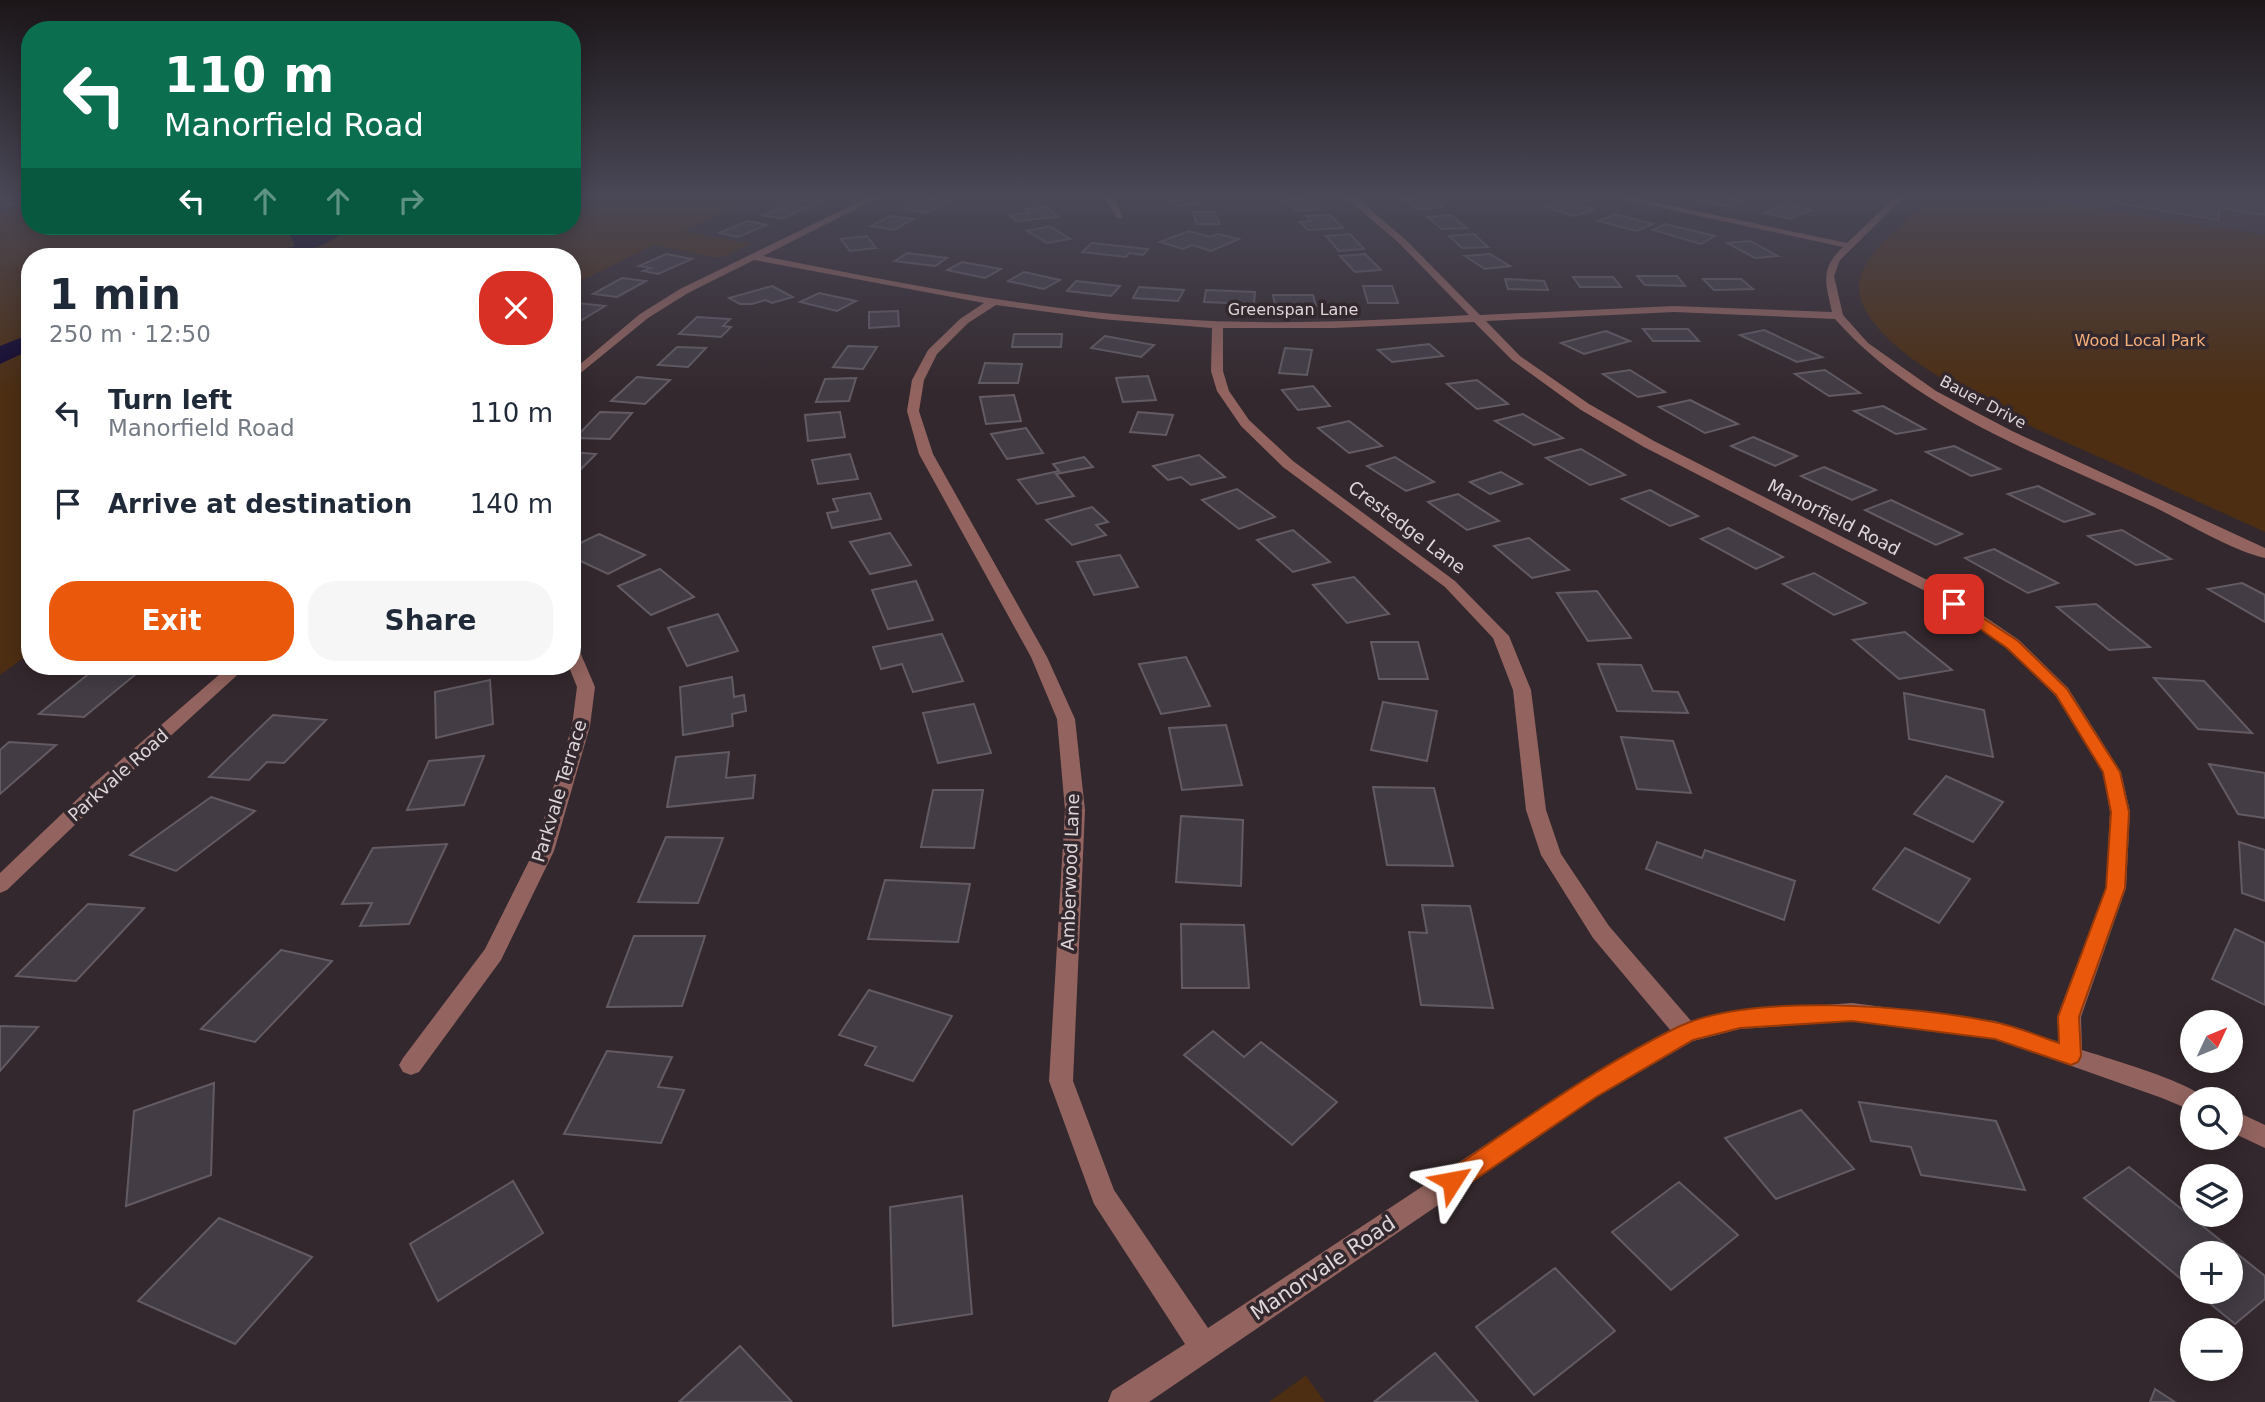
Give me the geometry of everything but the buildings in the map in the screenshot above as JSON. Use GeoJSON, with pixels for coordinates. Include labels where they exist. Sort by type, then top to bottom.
{"type":"FeatureCollection","features":[{"type":"Feature","properties":{"kind":"street"},"geometry":{"type":"LineString","coordinates":[[581,369],[644,316],[684,291],[743,261]]}},
{"type":"Feature","properties":{"kind":"street","name":"Greenspan Lane"},"geometry":{"type":"LineString","coordinates":[[775,261],[992,303],[1091,316],[1218,325],[1351,326],[1677,309],[1839,316]]}},
{"type":"Feature","properties":{"kind":"street","name":"Manorfield Road"},"geometry":{"type":"LineString","coordinates":[[1421,261],[1516,358],[1585,407],[1649,444],[1935,590],[2013,644],[2062,692],[2112,772],[2120,812],[2116,888],[2069,1017],[2071,1056]]}},
{"type":"Feature","properties":{"kind":"street","name":"Bauer Drive"},"geometry":{"type":"LineString","coordinates":[[1835,261],[1829,276],[1839,316],[1864,345],[1932,394],[2007,434],[2265,554]]}},
{"type":"Feature","properties":{"kind":"street","name":"Amberwood Lane"},"geometry":{"type":"LineString","coordinates":[[992,303],[964,321],[932,352],[918,380],[913,411],[926,454],[1039,657],[1066,719],[1074,810],[1061,1081],[1103,1196],[1204,1348]]}},
{"type":"Feature","properties":{"kind":"street","name":"Crestedge Lane"},"geometry":{"type":"LineString","coordinates":[[1218,325],[1217,371],[1223,391],[1245,423],[1288,464],[1450,584],[1501,636],[1522,690],[1536,810],[1552,855],[1601,932],[1687,1033]]}},
{"type":"Feature","properties":{"kind":"street","name":"Parkvale Terrace"},"geometry":{"type":"LineString","coordinates":[[411,1065],[492,954],[544,850],[581,726],[586,687],[581,674]]}},
{"type":"Feature","properties":{"kind":"street","name":"Parkvale Road"},"geometry":{"type":"LineString","coordinates":[[0,886],[99,790],[229,675]]}},
{"type":"Feature","properties":{"kind":"street","name":"Manorvale Road"},"geometry":{"type":"LineString","coordinates":[[1123,1402],[1588,1090],[1687,1033],[1740,1020],[1852,1012],[1995,1031],[2180,1096]]}},
{"type":"Feature","properties":{"kind":"street"},"geometry":{"type":"LineString","coordinates":[[2243,1126],[2265,1137]]}},
{"type":"Feature","properties":{"kind":"green space"},"geometry":{"type":"Polygon","coordinates":[[[0,261],[21,261],[21,660],[0,675],[0,261]]]}},
{"type":"Feature","properties":{"kind":"green space"},"geometry":{"type":"Polygon","coordinates":[[[581,261],[620,261],[581,281],[581,261]]]}},
{"type":"Feature","properties":{"kind":"green space","name":"Wood Local Park"},"geometry":{"type":"Polygon","coordinates":[[[1868,261],[2265,261],[2265,532],[2008,415],[1924,367],[1890,340],[1867,313],[1859,285],[1868,261]]]}},
{"type":"Feature","properties":{"kind":"green space"},"geometry":{"type":"Polygon","coordinates":[[[1305,1376],[1325,1402],[1269,1402],[1305,1376]]]}},
{"type":"Feature","properties":{"kind":"shaded area"},"geometry":{"type":"Polygon","coordinates":[[[21,338],[21,354],[0,364],[0,346],[21,338]]]}},
{"type":"Feature","properties":{"kind":"route"},"geometry":{"type":"LineString","coordinates":[[1452,1181],[1588,1090],[1687,1033],[1740,1020],[1852,1012],[1995,1031],[2071,1056],[2069,1017],[2116,888],[2120,812],[2112,772],[2062,692],[2013,644],[1954,604]]}}]}
